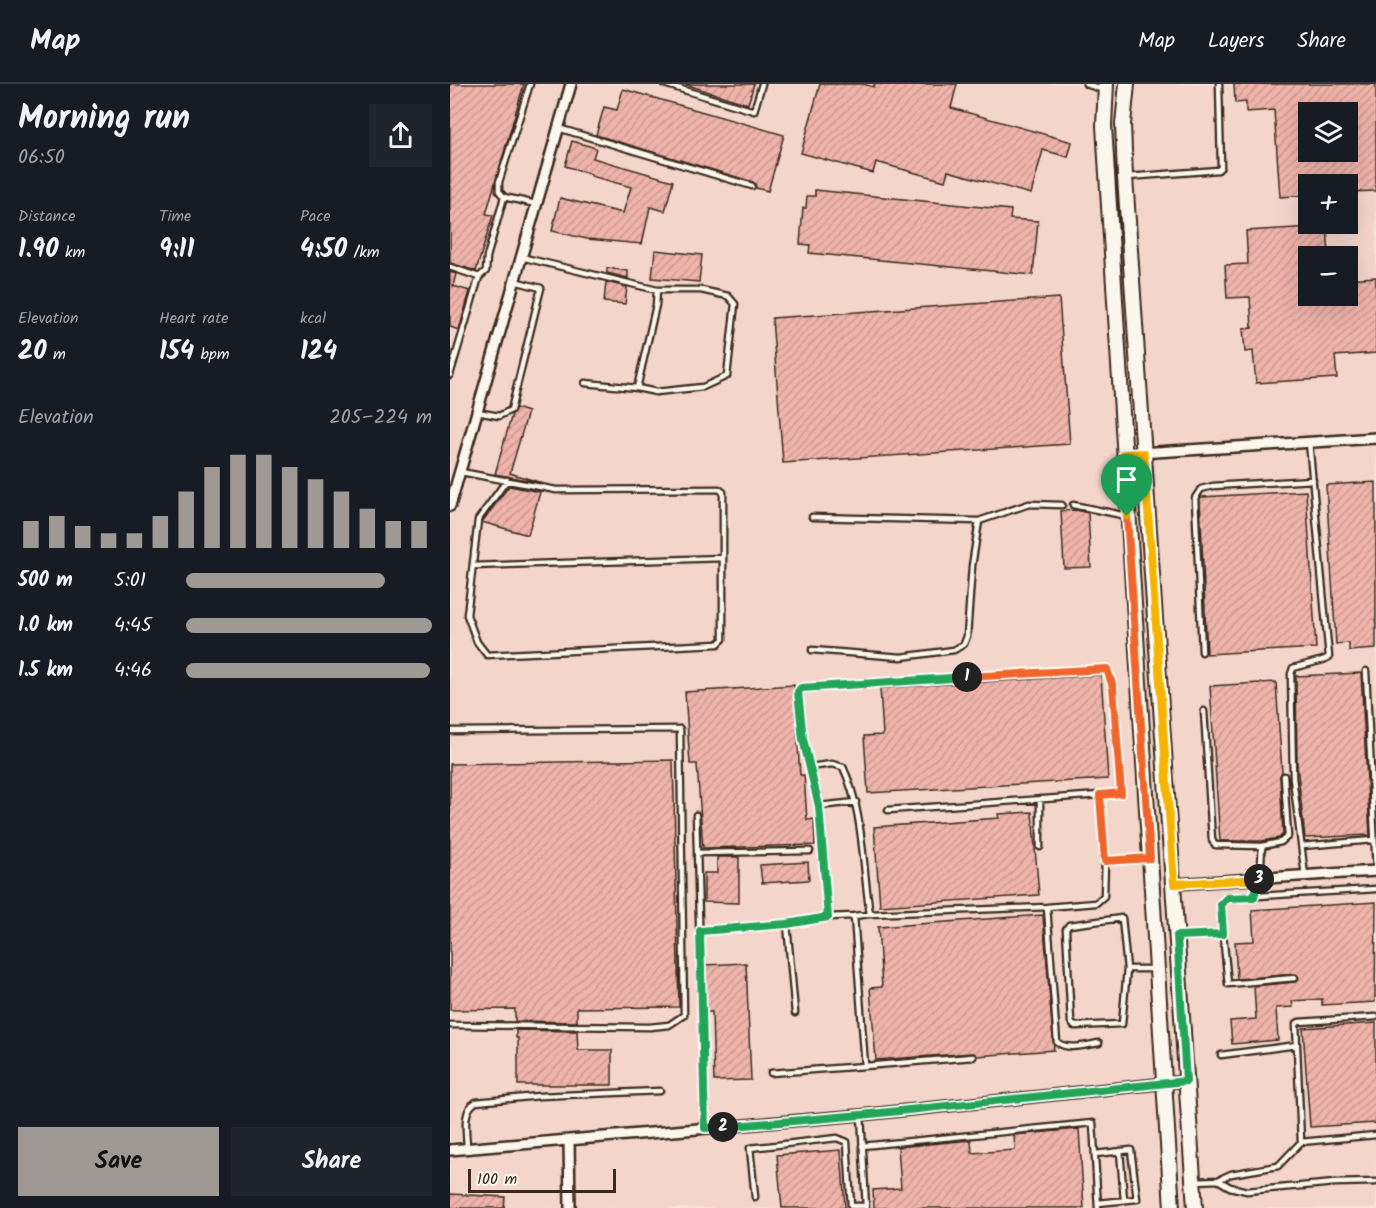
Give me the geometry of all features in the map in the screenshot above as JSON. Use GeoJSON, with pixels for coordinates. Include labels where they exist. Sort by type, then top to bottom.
{"type":"FeatureCollection","features":[{"type":"Feature","properties":{"kind":"street"},"geometry":{"type":"LineString","coordinates":[[450,507],[571,84]]}},
{"type":"Feature","properties":{"kind":"street"},"geometry":{"type":"LineString","coordinates":[[1127,84],[1123,124],[1125,177],[1195,1208]]}},
{"type":"Feature","properties":{"kind":"street"},"geometry":{"type":"LineString","coordinates":[[1105,87],[1104,126],[1127,516],[1172,1208]]}},
{"type":"Feature","properties":{"kind":"street"},"geometry":{"type":"LineString","coordinates":[[1124,454],[1376,438]]}},
{"type":"Feature","properties":{"kind":"street"},"geometry":{"type":"LineString","coordinates":[[1132,595],[1153,593]]}},
{"type":"Feature","properties":{"kind":"street"},"geometry":{"type":"LineString","coordinates":[[1174,884],[1376,872]]}},
{"type":"Feature","properties":{"kind":"street"},"geometry":{"type":"LineString","coordinates":[[450,1150],[861,1115],[1186,1081]]}},
{"type":"Feature","properties":{"kind":"street"},"geometry":{"type":"LineString","coordinates":[[568,1140],[570,1208]]}},
{"type":"Feature","properties":{"kind":"lane"},"geometry":{"type":"LineString","coordinates":[[530,84],[499,182],[499,191],[504,197],[536,204]]}},
{"type":"Feature","properties":{"kind":"lane"},"geometry":{"type":"LineString","coordinates":[[664,84],[754,111],[762,84]]}},
{"type":"Feature","properties":{"kind":"lane"},"geometry":{"type":"LineString","coordinates":[[1086,84],[1105,87]]}},
{"type":"Feature","properties":{"kind":"lane"},"geometry":{"type":"LineString","coordinates":[[1125,177],[1218,170],[1221,167],[1219,84]]}},
{"type":"Feature","properties":{"kind":"lane"},"geometry":{"type":"LineString","coordinates":[[558,128],[752,186]]}},
{"type":"Feature","properties":{"kind":"lane"},"geometry":{"type":"LineString","coordinates":[[450,375],[479,276],[486,272],[504,197]]}},
{"type":"Feature","properties":{"kind":"lane"},"geometry":{"type":"LineString","coordinates":[[520,257],[657,290],[701,290],[728,296],[735,304],[727,376],[703,387],[656,392],[585,383]]}},
{"type":"Feature","properties":{"kind":"lane"},"geometry":{"type":"LineString","coordinates":[[450,267],[479,276]]}},
{"type":"Feature","properties":{"kind":"lane"},"geometry":{"type":"LineString","coordinates":[[476,412],[499,416],[511,410],[541,288],[513,281]]}},
{"type":"Feature","properties":{"kind":"lane"},"geometry":{"type":"LineString","coordinates":[[637,388],[656,305],[657,290]]}},
{"type":"Feature","properties":{"kind":"lane"},"geometry":{"type":"LineString","coordinates":[[1305,876],[1293,778],[1291,674],[1293,668],[1329,657],[1309,442]]}},
{"type":"Feature","properties":{"kind":"lane"},"geometry":{"type":"LineString","coordinates":[[460,471],[507,480],[556,490],[719,489],[723,492],[723,639],[718,644],[487,655],[477,642],[467,615],[478,520],[507,480]]}},
{"type":"Feature","properties":{"kind":"lane"},"geometry":{"type":"LineString","coordinates":[[1203,652],[1195,498],[1202,489],[1213,486],[1313,480]]}},
{"type":"Feature","properties":{"kind":"lane"},"geometry":{"type":"LineString","coordinates":[[812,517],[979,521],[1029,504],[1062,505]]}},
{"type":"Feature","properties":{"kind":"lane"},"geometry":{"type":"LineString","coordinates":[[1073,505],[1127,516]]}},
{"type":"Feature","properties":{"kind":"lane"},"geometry":{"type":"LineString","coordinates":[[812,650],[901,657],[954,650],[960,647],[967,636],[972,566],[979,521]]}},
{"type":"Feature","properties":{"kind":"lane"},"geometry":{"type":"LineString","coordinates":[[473,566],[723,558]]}},
{"type":"Feature","properties":{"kind":"lane"},"geometry":{"type":"LineString","coordinates":[[828,917],[819,806],[808,767],[798,692],[801,688],[1107,669],[1113,687],[1121,793],[888,810]]}},
{"type":"Feature","properties":{"kind":"lane"},"geometry":{"type":"LineString","coordinates":[[1366,671],[1376,872]]}},
{"type":"Feature","properties":{"kind":"lane"},"geometry":{"type":"LineString","coordinates":[[1204,711],[1212,840],[1215,845],[1262,846],[1281,842],[1287,836],[1284,776]]}},
{"type":"Feature","properties":{"kind":"lane"},"geometry":{"type":"LineString","coordinates":[[450,731],[680,729],[684,1016],[669,1026],[650,1027],[450,1025]]}},
{"type":"Feature","properties":{"kind":"lane"},"geometry":{"type":"LineString","coordinates":[[808,767],[832,764],[843,767],[855,802],[870,914]]}},
{"type":"Feature","properties":{"kind":"lane"},"geometry":{"type":"LineString","coordinates":[[700,931],[870,914],[1096,903],[1104,896],[1105,861],[1100,795]]}},
{"type":"Feature","properties":{"kind":"lane"},"geometry":{"type":"LineString","coordinates":[[1040,799],[1040,847]]}},
{"type":"Feature","properties":{"kind":"lane"},"geometry":{"type":"LineString","coordinates":[[819,806],[855,802]]}},
{"type":"Feature","properties":{"kind":"lane"},"geometry":{"type":"LineString","coordinates":[[696,815],[705,1128]]}},
{"type":"Feature","properties":{"kind":"lane"},"geometry":{"type":"LineString","coordinates":[[1302,846],[1374,840]]}},
{"type":"Feature","properties":{"kind":"lane"},"geometry":{"type":"LineString","coordinates":[[1254,897],[1260,879],[1262,846]]}},
{"type":"Feature","properties":{"kind":"lane"},"geometry":{"type":"LineString","coordinates":[[698,853],[810,851]]}},
{"type":"Feature","properties":{"kind":"lane"},"geometry":{"type":"LineString","coordinates":[[1105,861],[1150,858]]}},
{"type":"Feature","properties":{"kind":"lane"},"geometry":{"type":"LineString","coordinates":[[1295,978],[1228,984],[1221,904],[1227,898],[1376,890]]}},
{"type":"Feature","properties":{"kind":"lane"},"geometry":{"type":"LineString","coordinates":[[1047,907],[1057,1042],[1062,1046],[1071,1047],[1099,1043]]}},
{"type":"Feature","properties":{"kind":"lane"},"geometry":{"type":"LineString","coordinates":[[854,916],[865,1066]]}},
{"type":"Feature","properties":{"kind":"lane"},"geometry":{"type":"LineString","coordinates":[[1122,918],[1127,969],[1122,1024],[1074,1026],[1071,1022],[1066,929],[1069,925],[1122,918]]}},
{"type":"Feature","properties":{"kind":"lane"},"geometry":{"type":"LineString","coordinates":[[787,924],[795,1014]]}},
{"type":"Feature","properties":{"kind":"lane"},"geometry":{"type":"LineString","coordinates":[[1177,936],[1223,934]]}},
{"type":"Feature","properties":{"kind":"lane"},"geometry":{"type":"LineString","coordinates":[[1127,969],[1156,969]]}},
{"type":"Feature","properties":{"kind":"lane"},"geometry":{"type":"LineString","coordinates":[[1301,1142],[1296,1024],[1376,1017]]}},
{"type":"Feature","properties":{"kind":"lane"},"geometry":{"type":"LineString","coordinates":[[1221,1055],[1297,1045]]}},
{"type":"Feature","properties":{"kind":"lane"},"geometry":{"type":"LineString","coordinates":[[771,1073],[973,1057]]}},
{"type":"Feature","properties":{"kind":"lane"},"geometry":{"type":"LineString","coordinates":[[467,1149],[469,1107],[480,1101],[660,1091]]}},
{"type":"Feature","properties":{"kind":"lane"},"geometry":{"type":"LineString","coordinates":[[755,1197],[750,1148],[837,1138],[847,1142],[851,1207],[866,1207],[861,1115]]}},
{"type":"Feature","properties":{"kind":"lane"},"geometry":{"type":"LineString","coordinates":[[862,1146],[1093,1123],[1098,1205],[1137,1199],[1131,1150],[1095,1154]]}},
{"type":"Feature","properties":{"kind":"lane"},"geometry":{"type":"LineString","coordinates":[[1193,1182],[1218,1180],[1232,1174],[1278,1166],[1301,1142],[1376,1135]]}},
{"type":"Feature","properties":{"kind":"lane"},"geometry":{"type":"LineString","coordinates":[[1120,1151],[1124,1200]]}},
{"type":"Feature","properties":{"kind":"lane"},"geometry":{"type":"LineString","coordinates":[[1218,1180],[1230,1187],[1247,1191],[1335,1183],[1376,1182]]}},
{"type":"Feature","properties":{"kind":"shaded area"},"geometry":{"type":"Polygon","coordinates":[[[450,84],[1376,84],[1376,1208],[450,1208],[450,84]]]}},
{"type":"Feature","properties":{"kind":"building"},"geometry":{"type":"Polygon","coordinates":[[[450,84],[524,84],[486,214],[493,215],[476,271],[450,263],[450,84]]]}},
{"type":"Feature","properties":{"kind":"building"},"geometry":{"type":"Polygon","coordinates":[[[684,84],[754,84],[748,104],[684,84]]]}},
{"type":"Feature","properties":{"kind":"building"},"geometry":{"type":"Polygon","coordinates":[[[820,84],[863,84],[874,87],[874,84],[957,84],[951,108],[1072,142],[1068,157],[1043,150],[1031,194],[948,171],[945,181],[876,162],[873,173],[801,153],[820,84]]]}},
{"type":"Feature","properties":{"kind":"building"},"geometry":{"type":"Polygon","coordinates":[[[1234,84],[1376,84],[1376,191],[1358,192],[1358,174],[1298,174],[1298,196],[1280,197],[1274,110],[1246,112],[1246,102],[1235,103],[1234,84]]]}},
{"type":"Feature","properties":{"kind":"building"},"geometry":{"type":"Polygon","coordinates":[[[623,89],[784,135],[768,191],[756,188],[753,182],[596,135],[604,107],[617,110],[623,89]]]}},
{"type":"Feature","properties":{"kind":"building"},"geometry":{"type":"Polygon","coordinates":[[[572,141],[596,148],[593,158],[673,181],[665,211],[650,207],[642,244],[587,239],[552,231],[560,198],[623,213],[631,187],[565,166],[572,141]]]}},
{"type":"Feature","properties":{"kind":"building"},"geometry":{"type":"Polygon","coordinates":[[[815,190],[1011,210],[1010,219],[1038,221],[1033,275],[809,253],[810,245],[800,244],[803,208],[806,208],[807,196],[815,196],[815,190]]]}},
{"type":"Feature","properties":{"kind":"building"},"geometry":{"type":"Polygon","coordinates":[[[1298,228],[1298,234],[1328,234],[1328,246],[1298,246],[1298,306],[1358,306],[1358,278],[1376,277],[1376,353],[1335,356],[1337,378],[1256,383],[1253,351],[1245,352],[1243,329],[1252,328],[1250,297],[1227,298],[1225,265],[1248,264],[1246,231],[1298,228]]]}},
{"type":"Feature","properties":{"kind":"building"},"geometry":{"type":"Polygon","coordinates":[[[655,250],[702,255],[699,282],[652,278],[655,250]]]}},
{"type":"Feature","properties":{"kind":"building"},"geometry":{"type":"Polygon","coordinates":[[[607,268],[628,271],[628,278],[607,273],[607,268]]]}},
{"type":"Feature","properties":{"kind":"building"},"geometry":{"type":"Polygon","coordinates":[[[450,272],[456,274],[453,286],[470,291],[459,330],[450,327],[450,272]]]}},
{"type":"Feature","properties":{"kind":"building"},"geometry":{"type":"Polygon","coordinates":[[[606,282],[627,287],[625,304],[604,302],[606,282]]]}},
{"type":"Feature","properties":{"kind":"building"},"geometry":{"type":"Polygon","coordinates":[[[1059,298],[1070,444],[783,463],[772,318],[1059,298]]]}},
{"type":"Feature","properties":{"kind":"building"},"geometry":{"type":"Polygon","coordinates":[[[516,408],[528,412],[510,473],[542,483],[495,474],[512,414],[516,408]]]}},
{"type":"Feature","properties":{"kind":"building"},"geometry":{"type":"Polygon","coordinates":[[[1376,482],[1376,649],[1349,651],[1349,643],[1336,644],[1326,485],[1376,482]]]}},
{"type":"Feature","properties":{"kind":"building"},"geometry":{"type":"Polygon","coordinates":[[[509,486],[540,492],[528,535],[482,522],[509,486]]]}},
{"type":"Feature","properties":{"kind":"building"},"geometry":{"type":"Polygon","coordinates":[[[1306,491],[1316,648],[1207,654],[1201,497],[1306,491]]]}},
{"type":"Feature","properties":{"kind":"building"},"geometry":{"type":"Polygon","coordinates":[[[1076,510],[1088,513],[1091,567],[1064,568],[1061,511],[1076,510]]]}},
{"type":"Feature","properties":{"kind":"building"},"geometry":{"type":"Polygon","coordinates":[[[1361,673],[1370,835],[1305,838],[1297,765],[1296,676],[1361,673]]]}},
{"type":"Feature","properties":{"kind":"building"},"geometry":{"type":"Polygon","coordinates":[[[1101,675],[1108,779],[868,793],[864,736],[883,735],[880,688],[1101,675]]]}},
{"type":"Feature","properties":{"kind":"building"},"geometry":{"type":"Polygon","coordinates":[[[1276,682],[1282,772],[1280,776],[1283,834],[1279,838],[1262,841],[1220,841],[1210,686],[1276,682]]]}},
{"type":"Feature","properties":{"kind":"building"},"geometry":{"type":"Polygon","coordinates":[[[794,685],[800,775],[804,775],[807,820],[814,819],[815,845],[703,848],[697,764],[690,764],[685,692],[794,685]]]}},
{"type":"Feature","properties":{"kind":"building"},"geometry":{"type":"Polygon","coordinates":[[[673,760],[679,1007],[577,1008],[577,1022],[515,1021],[515,1009],[450,1010],[450,764],[673,760]]]}},
{"type":"Feature","properties":{"kind":"building"},"geometry":{"type":"Polygon","coordinates":[[[1032,812],[1039,895],[880,906],[874,827],[999,818],[998,814],[1032,812]]]}},
{"type":"Feature","properties":{"kind":"building"},"geometry":{"type":"Polygon","coordinates":[[[717,857],[739,857],[739,903],[704,902],[704,873],[717,873],[717,857]]]}},
{"type":"Feature","properties":{"kind":"building"},"geometry":{"type":"Polygon","coordinates":[[[808,862],[809,880],[762,883],[760,865],[808,862]]]}},
{"type":"Feature","properties":{"kind":"building"},"geometry":{"type":"Polygon","coordinates":[[[1376,902],[1375,1002],[1322,1005],[1322,999],[1292,1001],[1293,1007],[1276,1008],[1278,1040],[1232,1044],[1230,1021],[1256,1019],[1254,986],[1295,982],[1299,978],[1295,974],[1237,979],[1235,942],[1254,941],[1252,910],[1376,902]]]}},
{"type":"Feature","properties":{"kind":"building"},"geometry":{"type":"Polygon","coordinates":[[[1043,915],[1054,1050],[876,1060],[870,988],[882,987],[878,927],[1043,915]]]}},
{"type":"Feature","properties":{"kind":"building"},"geometry":{"type":"Polygon","coordinates":[[[746,963],[751,1080],[714,1081],[712,1012],[706,1012],[705,965],[746,963]]]}},
{"type":"Feature","properties":{"kind":"building"},"geometry":{"type":"Polygon","coordinates":[[[1376,1023],[1376,1123],[1310,1127],[1303,1028],[1376,1023]]]}},
{"type":"Feature","properties":{"kind":"building"},"geometry":{"type":"Polygon","coordinates":[[[516,1030],[577,1031],[578,1050],[612,1050],[612,1085],[518,1085],[516,1030]]]}},
{"type":"Feature","properties":{"kind":"building"},"geometry":{"type":"Polygon","coordinates":[[[1079,1129],[1084,1208],[874,1208],[873,1190],[901,1188],[898,1147],[971,1140],[972,1153],[1015,1150],[1014,1135],[1079,1129]]]}},
{"type":"Feature","properties":{"kind":"building"},"geometry":{"type":"Polygon","coordinates":[[[841,1150],[845,1208],[782,1208],[777,1155],[841,1150]]]}},
{"type":"Feature","properties":{"kind":"building"},"geometry":{"type":"Polygon","coordinates":[[[450,1194],[505,1197],[504,1208],[450,1208],[450,1194]]]}},
{"type":"Feature","properties":{"kind":"route"},"geometry":{"type":"LineString","coordinates":[[1144,453],[1174,884],[1260,879],[1254,897],[1227,898],[1221,904],[1223,934],[1177,936],[1186,1081],[861,1115],[705,1128],[700,931],[787,924],[828,917],[819,806],[803,739],[798,692],[801,688],[1107,669],[1113,687],[1121,793],[1100,795],[1105,861],[1150,858],[1127,516],[1124,454],[1144,453]]}}]}
